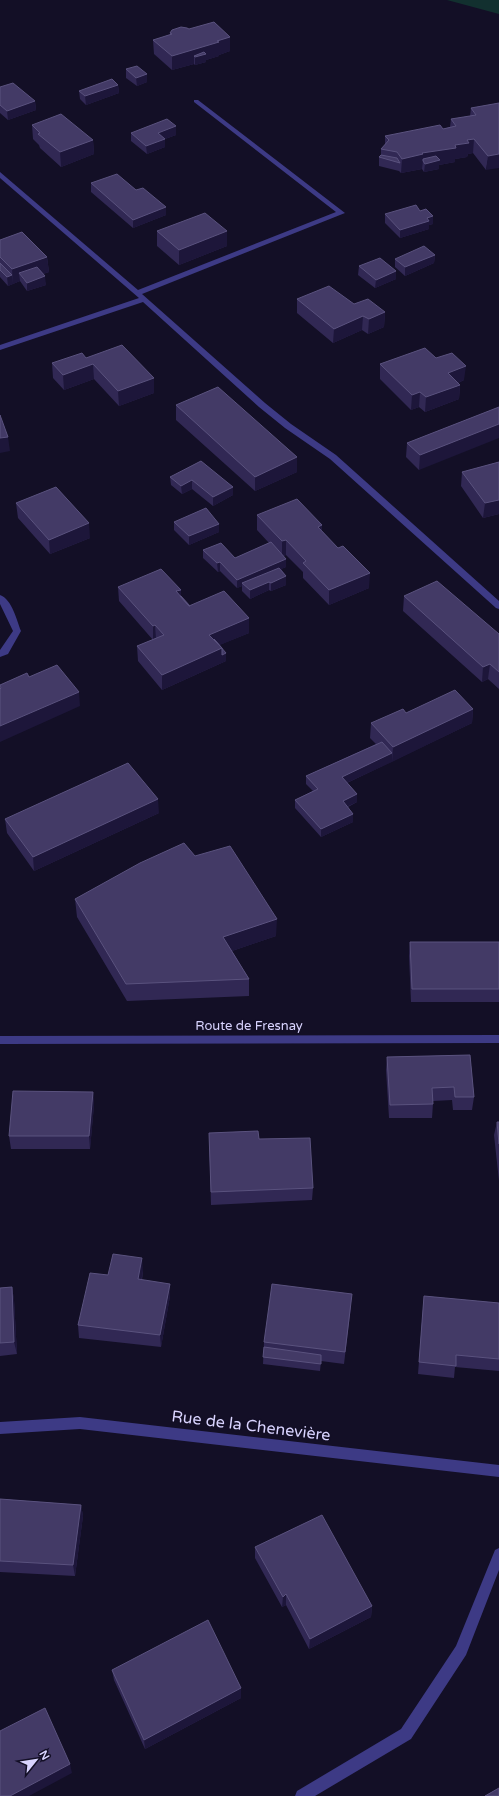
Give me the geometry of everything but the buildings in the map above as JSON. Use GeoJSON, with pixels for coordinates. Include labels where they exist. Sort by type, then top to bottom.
{"type":"FeatureCollection","features":[{"type":"Feature","properties":{"kind":"street"},"geometry":{"type":"LineString","coordinates":[[137,293],[341,213],[196,100]]}},
{"type":"Feature","properties":{"kind":"street"},"geometry":{"type":"LineString","coordinates":[[0,174],[3,182],[144,299],[262,405],[288,426],[333,457],[499,606]]}},
{"type":"Feature","properties":{"kind":"street"},"geometry":{"type":"LineString","coordinates":[[0,348],[144,299]]}},
{"type":"Feature","properties":{"kind":"street"},"geometry":{"type":"LineString","coordinates":[[0,598],[6,605],[17,631],[5,652],[0,654]]}},
{"type":"Feature","properties":{"kind":"street","name":"Route de Fresnay"},"geometry":{"type":"LineString","coordinates":[[0,1040],[499,1039]]}},
{"type":"Feature","properties":{"kind":"street","name":"Rue de la Chenevière"},"geometry":{"type":"LineString","coordinates":[[0,1428],[80,1423],[499,1471]]}},
{"type":"Feature","properties":{"kind":"street"},"geometry":{"type":"LineString","coordinates":[[302,1796],[406,1734],[461,1650],[499,1554]]}},
{"type":"Feature","properties":{"kind":"green space"},"geometry":{"type":"Polygon","coordinates":[[[447,0],[499,0],[499,14],[447,0]]]}}]}
